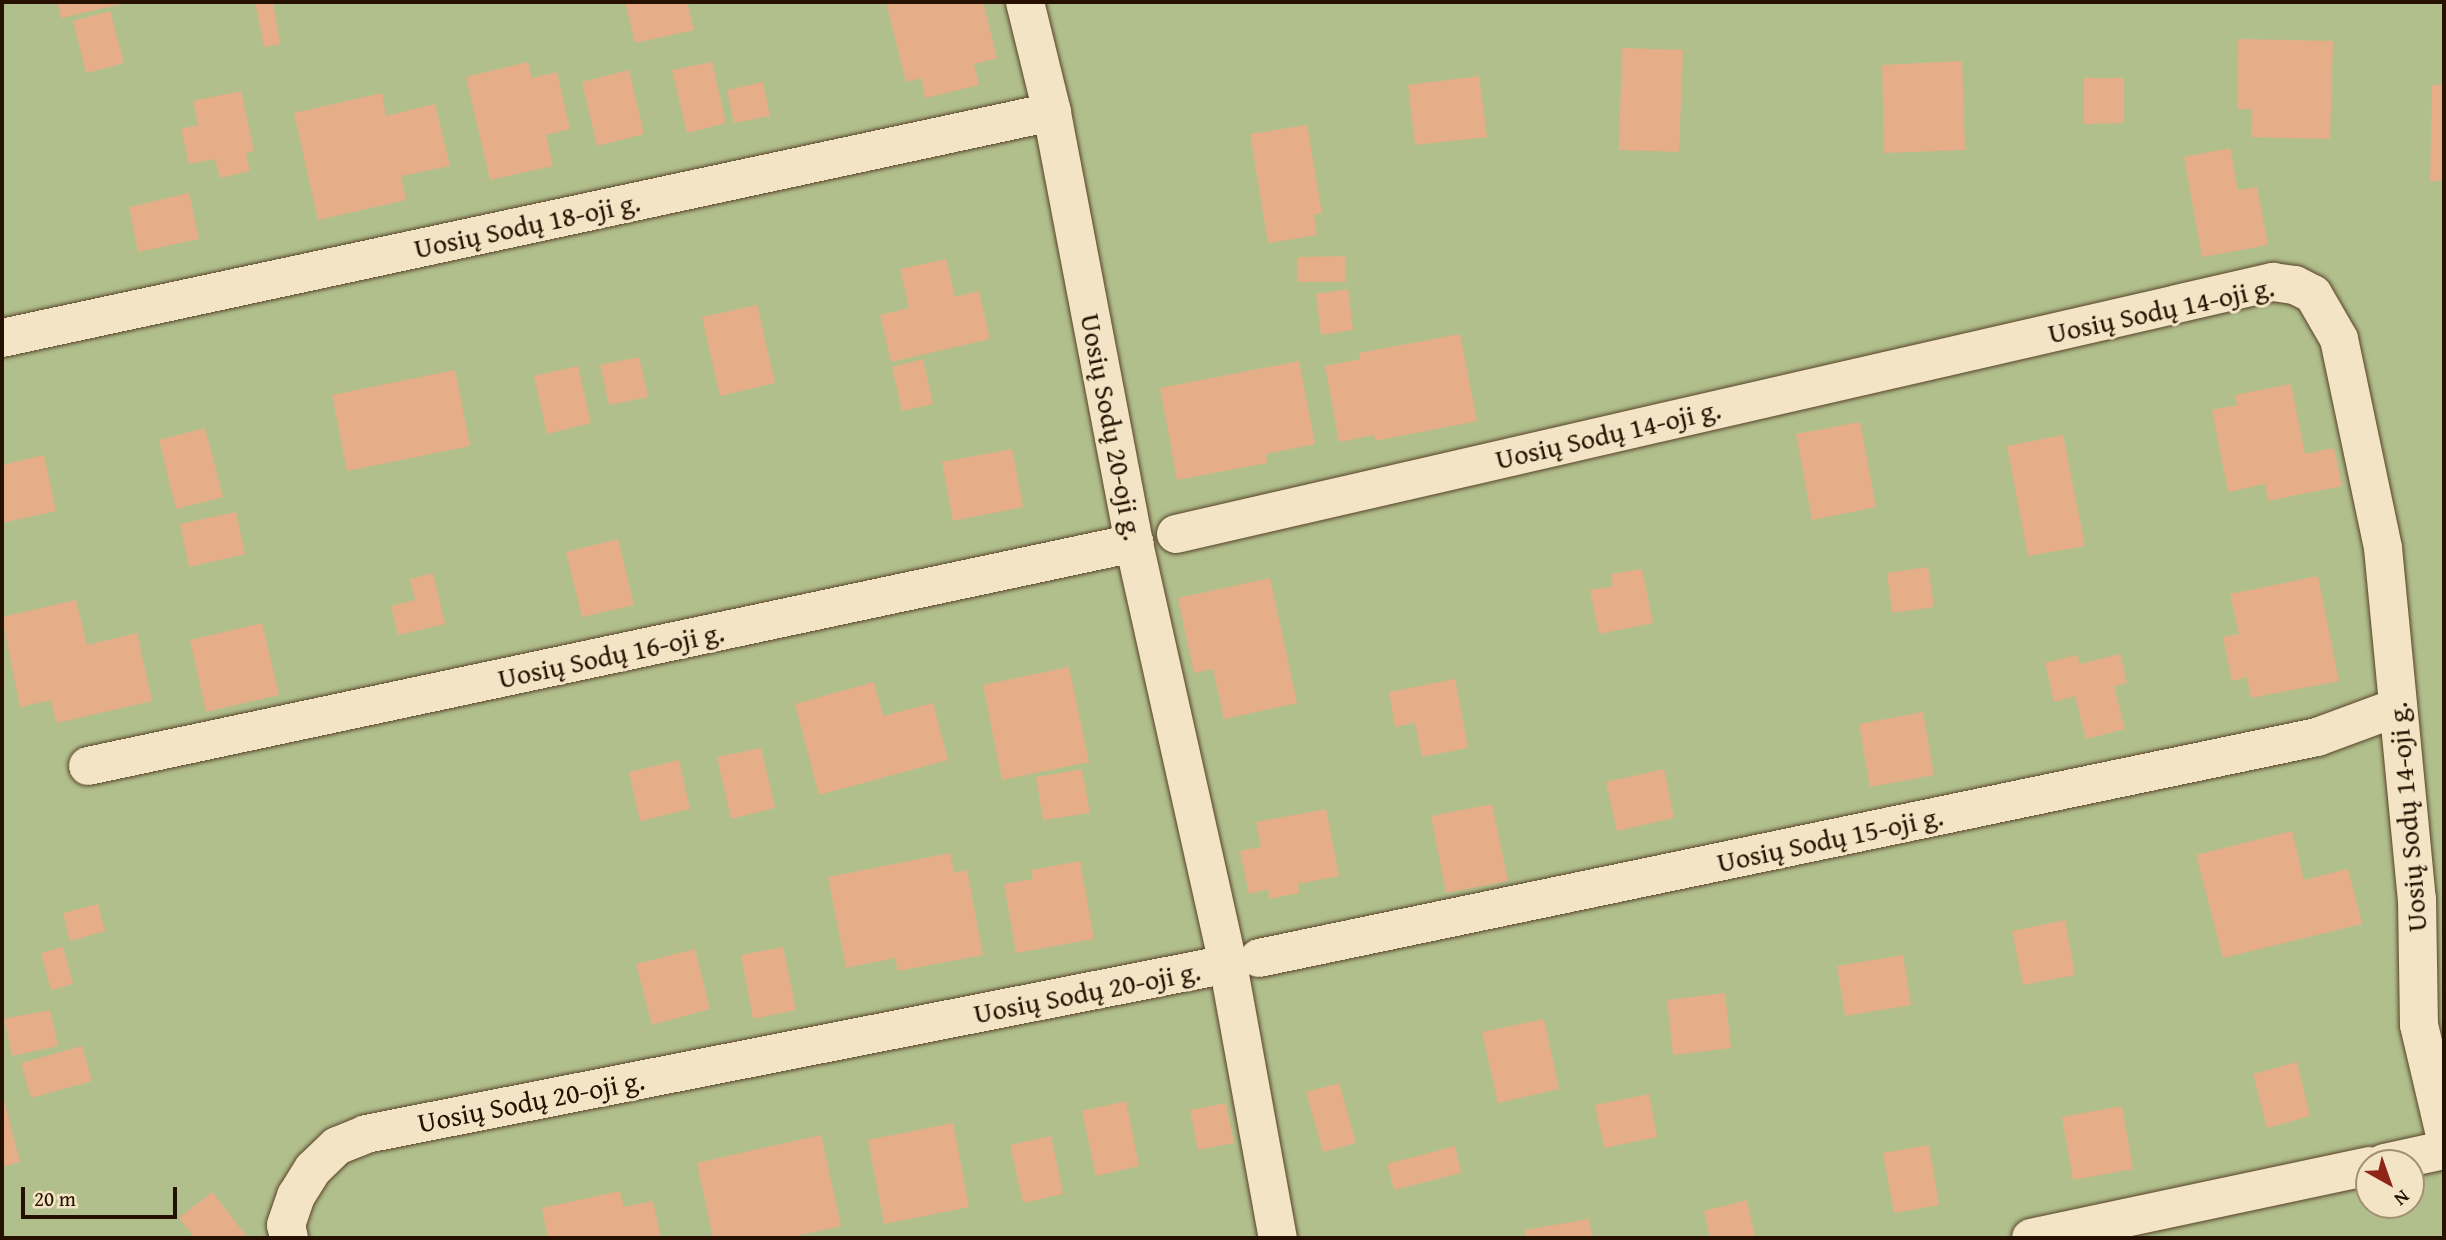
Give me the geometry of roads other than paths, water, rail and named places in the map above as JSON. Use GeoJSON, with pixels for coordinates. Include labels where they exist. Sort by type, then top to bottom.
{"type":"FeatureCollection","features":[{"type":"Feature","properties":{"kind":"street","name":"Uosių Sodų 20-oji g."},"geometry":{"type":"LineString","coordinates":[[289,1238],[286,1225],[296,1196],[313,1170],[337,1146],[366,1133],[1244,961],[1134,543],[1052,112],[1025,2]]}},
{"type":"Feature","properties":{"kind":"street","name":"Uosių Sodų 18-oji g."},"geometry":{"type":"LineString","coordinates":[[2,338],[1052,112]]}},
{"type":"Feature","properties":{"kind":"street","name":"Uosių Sodų 14-oji g."},"geometry":{"type":"LineString","coordinates":[[1176,534],[2246,288],[2284,283],[2312,294],[2339,340],[2382,548],[2417,899],[2419,1025],[2444,1131]]}},
{"type":"Feature","properties":{"kind":"street","name":"Uosių Sodų 16-oji g."},"geometry":{"type":"LineString","coordinates":[[88,766],[1134,543]]}},
{"type":"Feature","properties":{"kind":"street","name":"Uosių Sodų 15-oji g."},"geometry":{"type":"LineString","coordinates":[[1244,961],[2318,737],[2398,707]]}},
{"type":"Feature","properties":{"kind":"street"},"geometry":{"type":"LineString","coordinates":[[1244,961],[1278,1238]]}},
{"type":"Feature","properties":{"kind":"street"},"geometry":{"type":"LineString","coordinates":[[2425,1154],[2444,1150]]}},
{"type":"Feature","properties":{"kind":"street"},"geometry":{"type":"LineString","coordinates":[[2031,1238],[2355,1169]]}}]}
